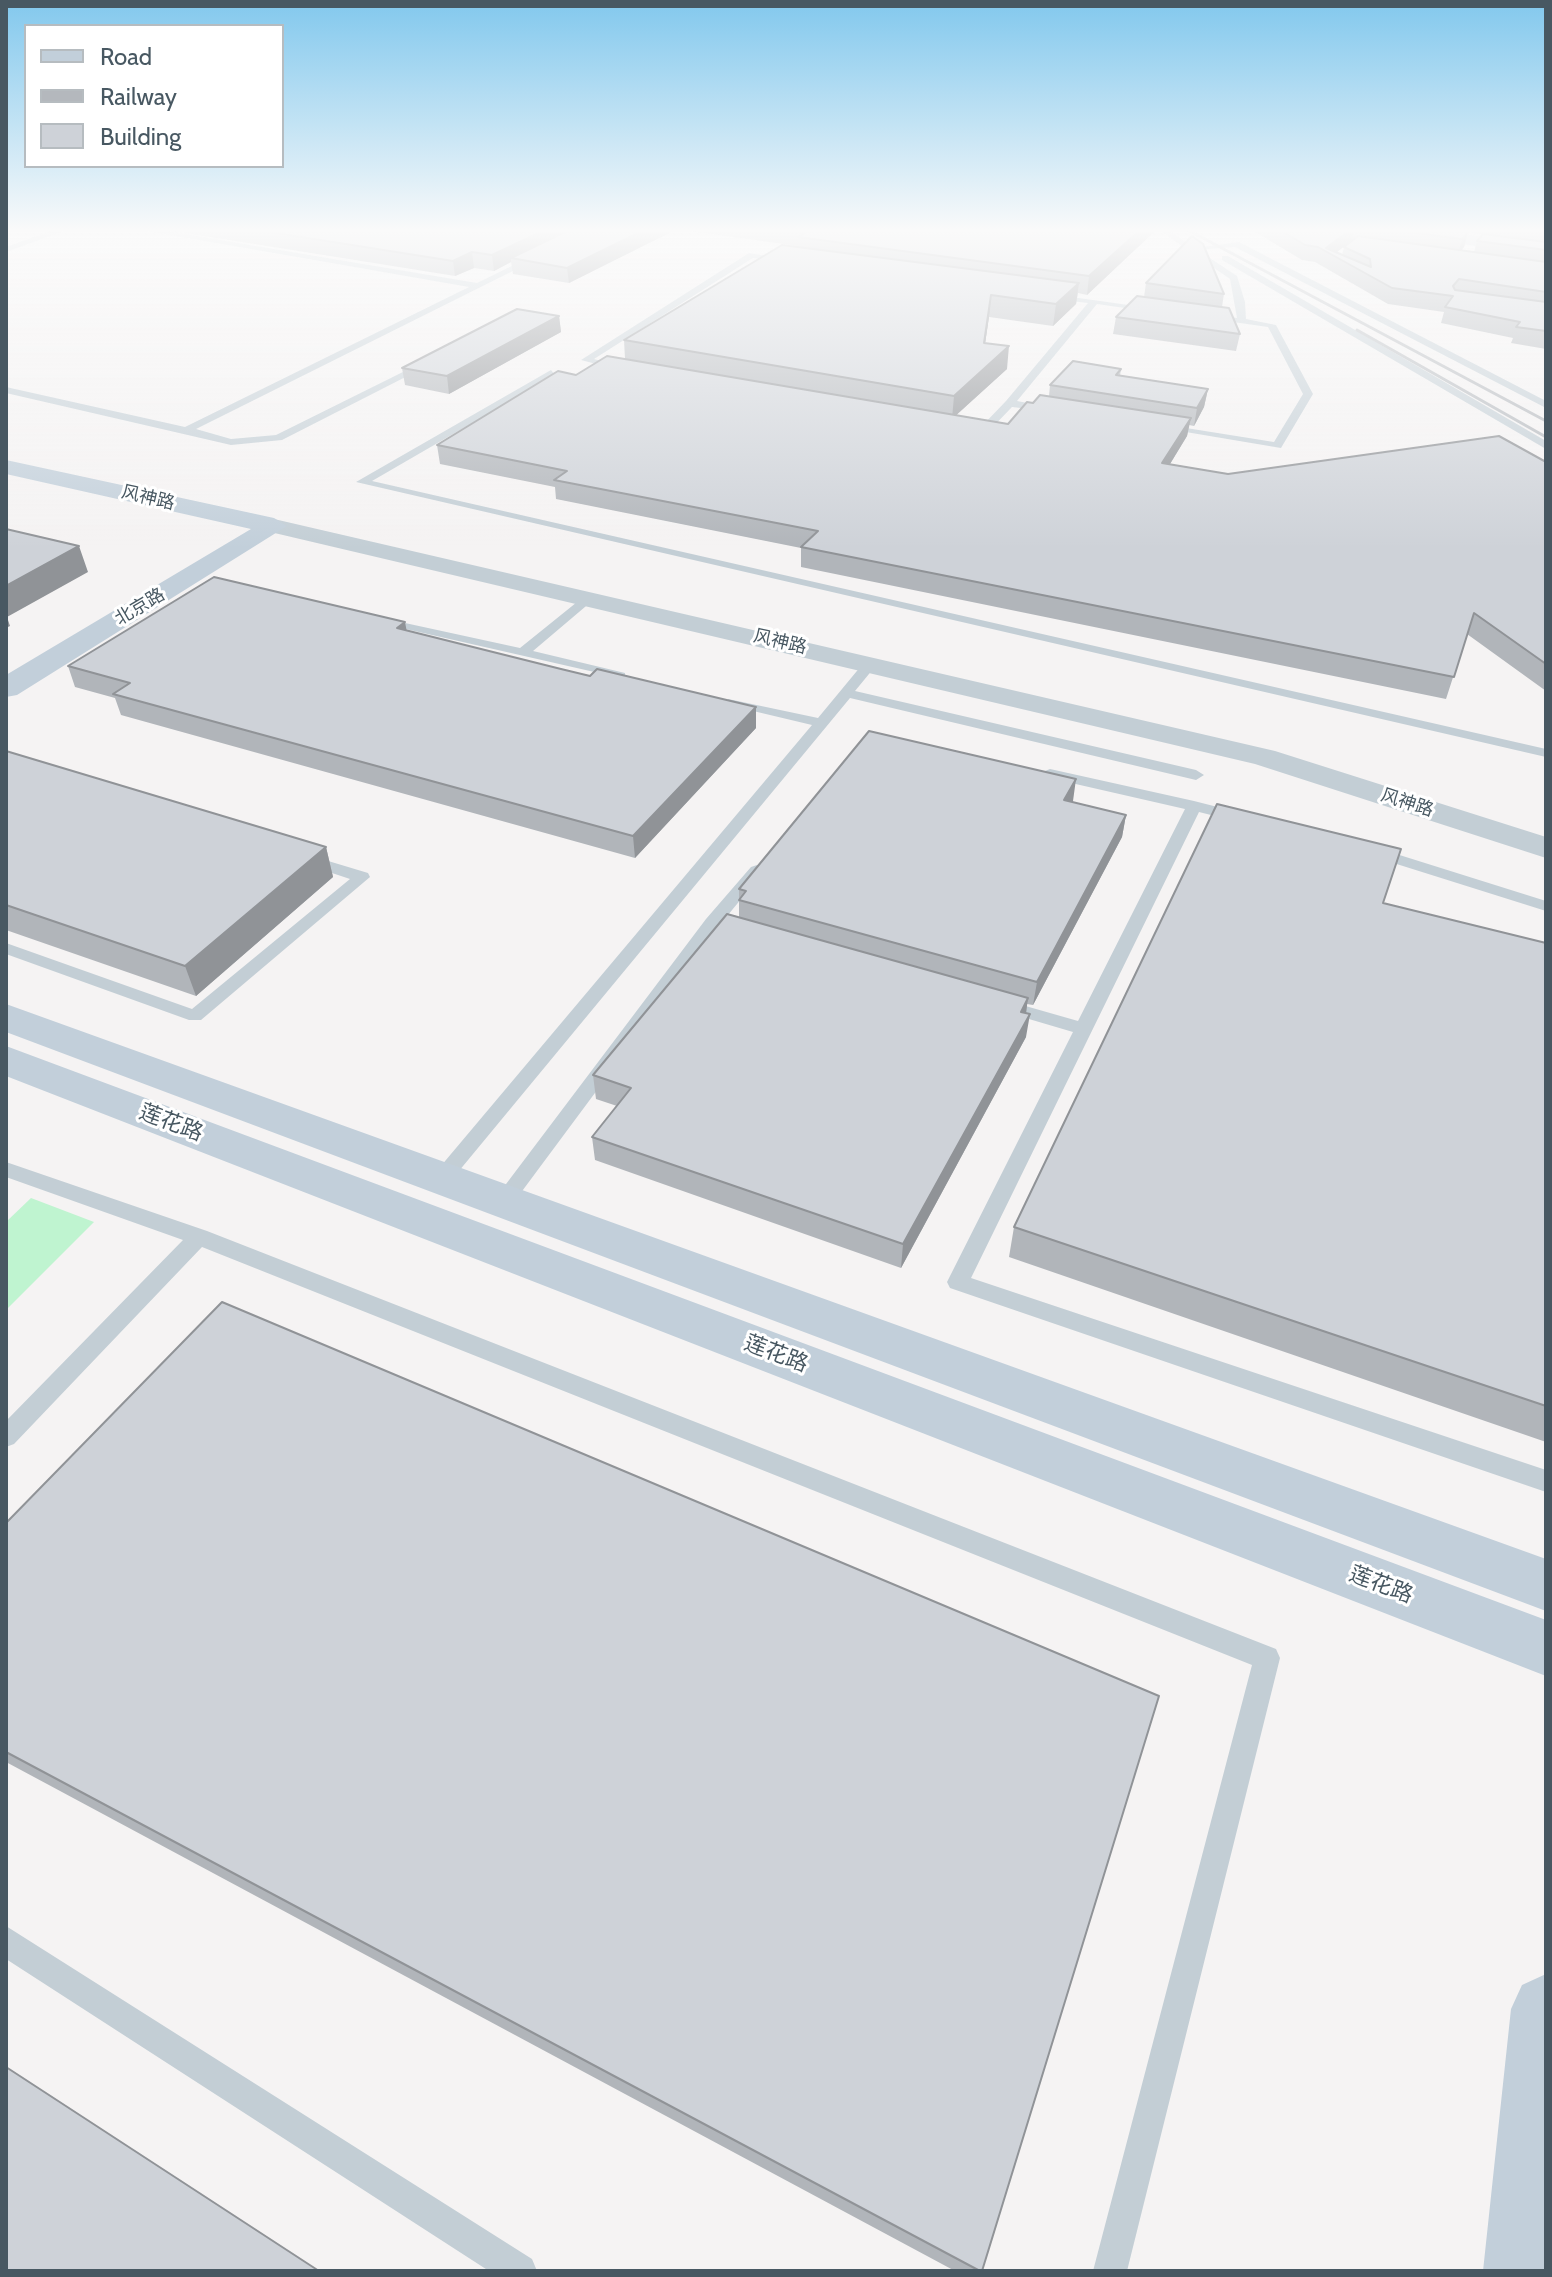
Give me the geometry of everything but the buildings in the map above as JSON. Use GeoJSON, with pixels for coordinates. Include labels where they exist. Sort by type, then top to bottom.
{"type":"FeatureCollection","features":[{"type":"Feature","properties":{"kind":"street","name":"风神路"},"geometry":{"type":"LineString","coordinates":[[6,467],[871,663],[1264,757],[1546,848]]}},
{"type":"Feature","properties":{"kind":"street","name":"北京路"},"geometry":{"type":"LineString","coordinates":[[6,688],[274,526]]}},
{"type":"Feature","properties":{"kind":"street","name":"莲花路"},"geometry":{"type":"LineString","coordinates":[[6,1017],[1546,1585]]}},
{"type":"Feature","properties":{"kind":"street","name":"莲花路"},"geometry":{"type":"LineString","coordinates":[[6,1060],[1546,1648]]}},
{"type":"Feature","properties":{"kind":"street"},"geometry":{"type":"LineString","coordinates":[[1521,2271],[1546,2009]]}},
{"type":"Feature","properties":{"kind":"lane"},"geometry":{"type":"LineString","coordinates":[[186,430],[375,336]]}},
{"type":"Feature","properties":{"kind":"lane"},"geometry":{"type":"LineString","coordinates":[[624,336],[586,360],[638,372]]}},
{"type":"Feature","properties":{"kind":"lane"},"geometry":{"type":"LineString","coordinates":[[952,426],[983,431],[1066,336]]}},
{"type":"Feature","properties":{"kind":"lane"},"geometry":{"type":"LineString","coordinates":[[1151,426],[1277,446],[1308,394],[1277,336]]}},
{"type":"Feature","properties":{"kind":"lane"},"geometry":{"type":"LineString","coordinates":[[1359,336],[1546,446]]}},
{"type":"Feature","properties":{"kind":"lane"},"geometry":{"type":"LineString","coordinates":[[1414,336],[1546,405]]}},
{"type":"Feature","properties":{"kind":"lane"},"geometry":{"type":"LineString","coordinates":[[6,390],[231,442],[278,438],[432,361]]}},
{"type":"Feature","properties":{"kind":"lane"},"geometry":{"type":"LineString","coordinates":[[551,373],[362,482],[1546,753]]}},
{"type":"Feature","properties":{"kind":"lane"},"geometry":{"type":"LineString","coordinates":[[1010,403],[1057,411]]}},
{"type":"Feature","properties":{"kind":"lane"},"geometry":{"type":"LineString","coordinates":[[523,653],[587,598]]}},
{"type":"Feature","properties":{"kind":"lane"},"geometry":{"type":"LineString","coordinates":[[374,620],[642,681]]}},
{"type":"Feature","properties":{"kind":"lane"},"geometry":{"type":"LineString","coordinates":[[442,1178],[871,663]]}},
{"type":"Feature","properties":{"kind":"lane"},"geometry":{"type":"LineString","coordinates":[[847,693],[1196,775]]}},
{"type":"Feature","properties":{"kind":"lane"},"geometry":{"type":"LineString","coordinates":[[717,698],[822,723]]}},
{"type":"Feature","properties":{"kind":"lane"},"geometry":{"type":"LineString","coordinates":[[1026,768],[1266,823]]}},
{"type":"Feature","properties":{"kind":"lane"},"geometry":{"type":"LineString","coordinates":[[1194,806],[958,1282],[1546,1481]]}},
{"type":"Feature","properties":{"kind":"lane"},"geometry":{"type":"LineString","coordinates":[[1352,845],[1546,906]]}},
{"type":"Feature","properties":{"kind":"lane"},"geometry":{"type":"LineString","coordinates":[[504,1201],[712,923],[772,852]]}},
{"type":"Feature","properties":{"kind":"lane"},"geometry":{"type":"LineString","coordinates":[[6,948],[195,1016],[362,877],[288,853]]}},
{"type":"Feature","properties":{"kind":"lane"},"geometry":{"type":"LineString","coordinates":[[712,923],[756,936]]}},
{"type":"Feature","properties":{"kind":"lane"},"geometry":{"type":"LineString","coordinates":[[978,999],[1082,1028]]}},
{"type":"Feature","properties":{"kind":"lane"},"geometry":{"type":"LineString","coordinates":[[6,1169],[199,1237],[1267,1658],[1110,2271]]}},
{"type":"Feature","properties":{"kind":"lane"},"geometry":{"type":"LineString","coordinates":[[6,1437],[199,1237]]}},
{"type":"Feature","properties":{"kind":"lane"},"geometry":{"type":"LineString","coordinates":[[6,1941],[520,2271]]}},
{"type":"Feature","properties":{"kind":"green space"},"geometry":{"type":"Polygon","coordinates":[[[31,1198],[94,1222],[6,1310],[6,1222],[31,1198]]]}},
{"type":"Feature","properties":{"kind":"railway"},"geometry":{"type":"LineString","coordinates":[[1368,336],[1546,437]]}},
{"type":"Feature","properties":{"kind":"railway"},"geometry":{"type":"LineString","coordinates":[[1387,336],[1546,421]]}}]}
